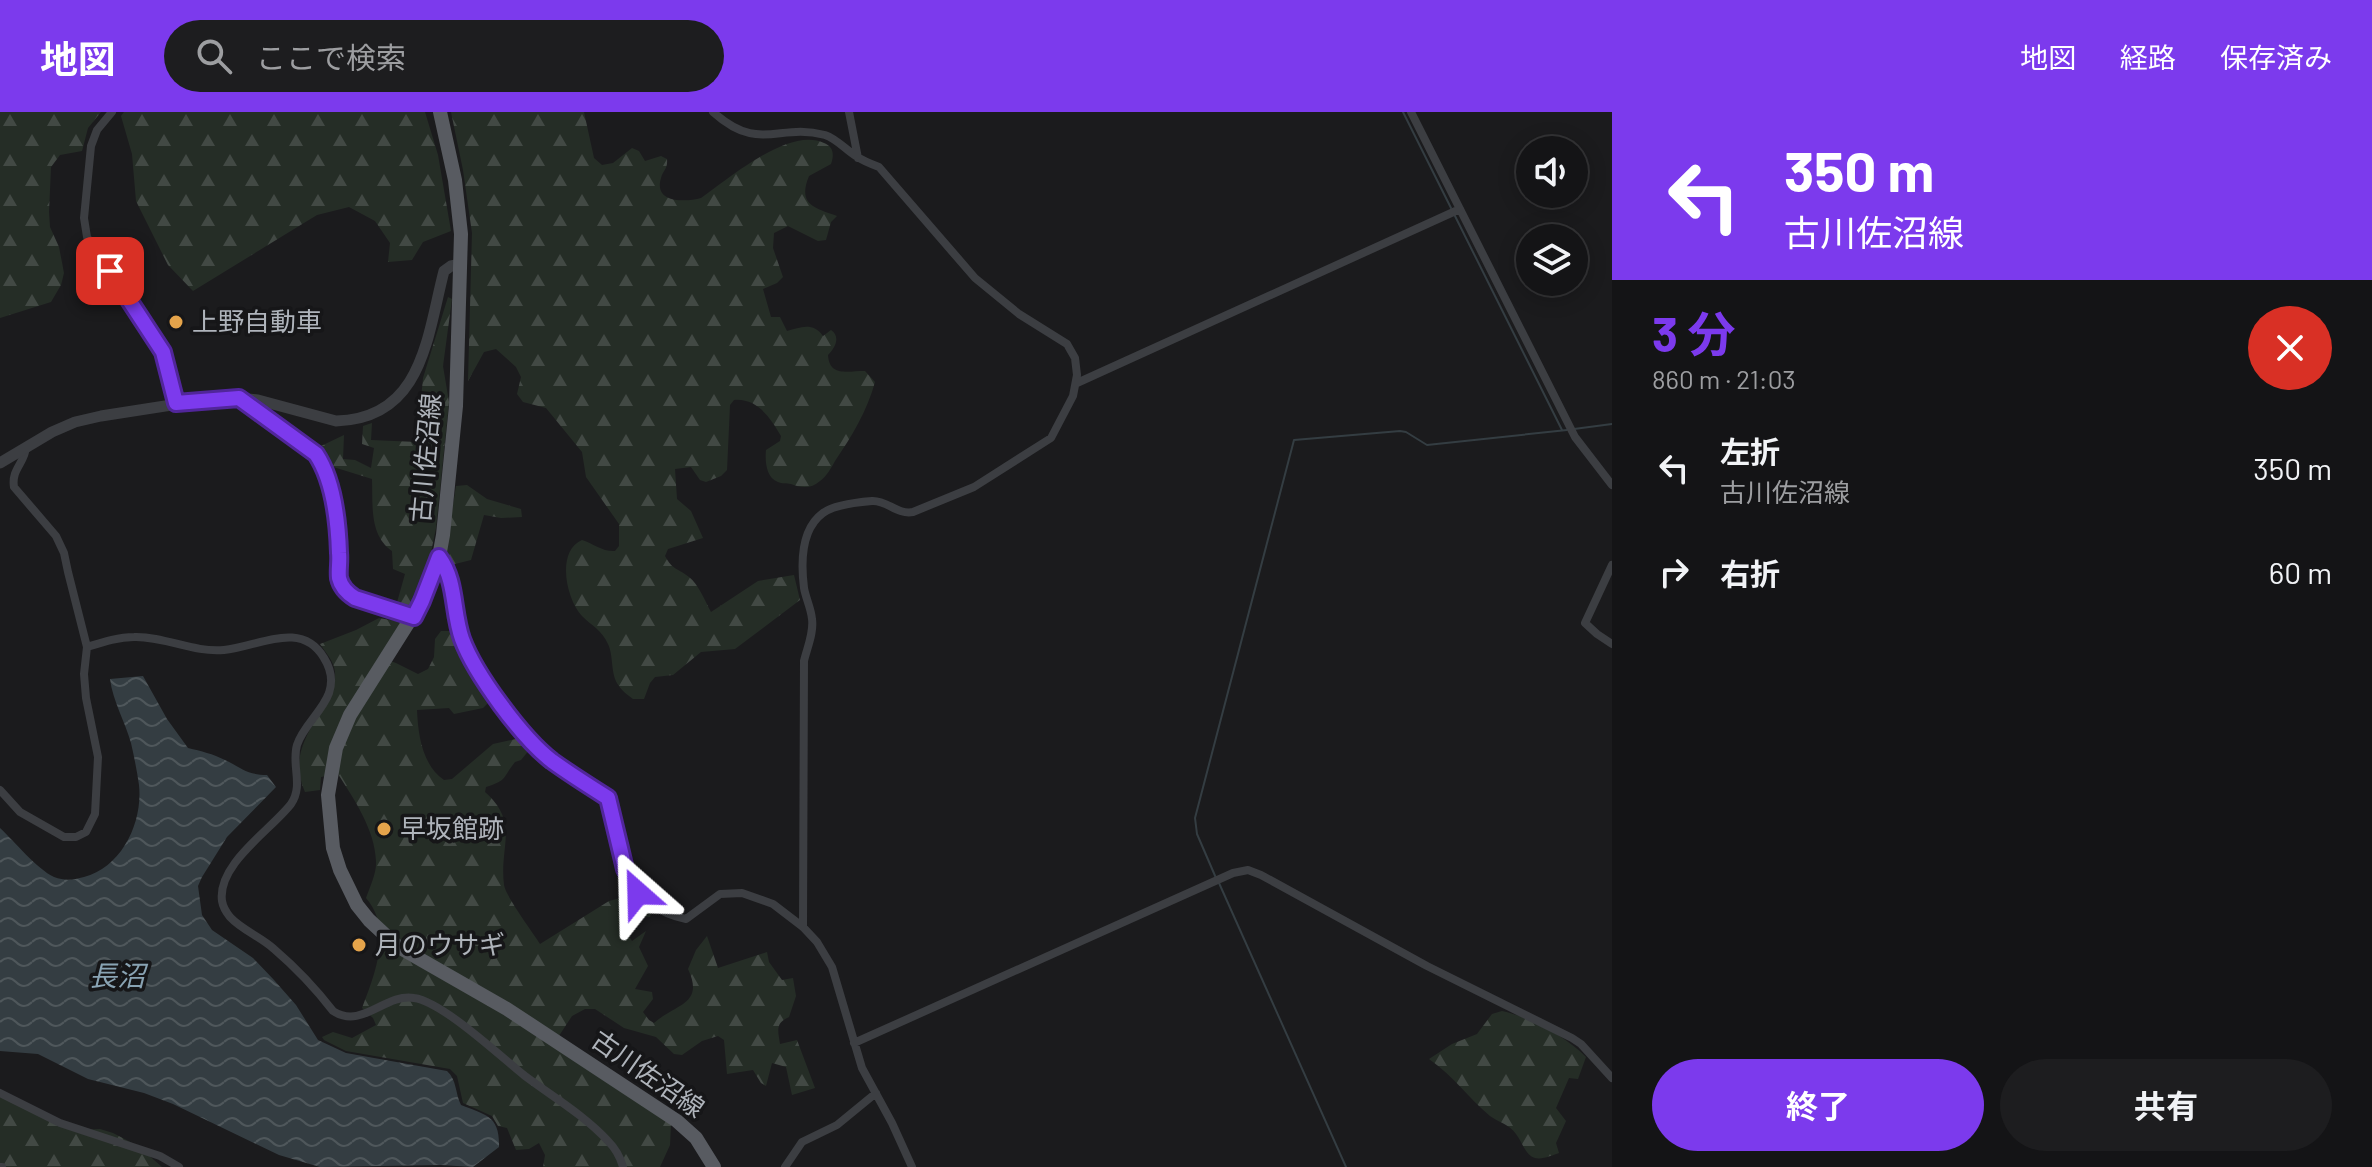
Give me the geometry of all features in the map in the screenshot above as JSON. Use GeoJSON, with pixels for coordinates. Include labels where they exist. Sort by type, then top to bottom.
{"type":"FeatureCollection","features":[{"type":"Feature","properties":{"kind":"main road","name":"古川佐沼線"},"geometry":{"type":"LineString","coordinates":[[440,112],[458,201],[461,264],[456,406],[446,517],[439,557],[427,591],[414,617],[350,715],[331,764],[328,795],[330,830],[340,870],[369,920],[397,946],[521,1017],[677,1121],[696,1138],[714,1167]]}},
{"type":"Feature","properties":{"kind":"street"},"geometry":{"type":"LineString","coordinates":[[112,112],[97,130],[91,146],[85,228],[92,245],[163,352],[176,403]]}},
{"type":"Feature","properties":{"kind":"street"},"geometry":{"type":"LineString","coordinates":[[713,112],[727,125],[752,134],[824,135],[884,171],[975,278],[1019,314],[1067,344],[1075,358],[1077,383],[1051,438],[974,487],[904,514],[874,501],[831,509],[823,513],[812,527],[803,553],[804,589],[812,619],[804,661],[803,927]]}},
{"type":"Feature","properties":{"kind":"street"},"geometry":{"type":"LineString","coordinates":[[849,112],[858,158]]}},
{"type":"Feature","properties":{"kind":"street"},"geometry":{"type":"LineString","coordinates":[[1411,112],[1455,211],[1575,437],[1612,485]]}},
{"type":"Feature","properties":{"kind":"street"},"geometry":{"type":"LineString","coordinates":[[1077,383],[1455,211]]}},
{"type":"Feature","properties":{"kind":"street"},"geometry":{"type":"LineString","coordinates":[[0,463],[75,422],[176,403],[239,398],[271,403],[336,421],[361,418],[386,407],[405,390],[421,361],[444,271],[461,264]]}},
{"type":"Feature","properties":{"kind":"street"},"geometry":{"type":"LineString","coordinates":[[239,398],[316,454],[325,467],[338,536],[339,580],[347,593],[414,617]]}},
{"type":"Feature","properties":{"kind":"street"},"geometry":{"type":"LineString","coordinates":[[0,790],[20,812],[64,837],[76,837],[89,828],[95,814],[97,745],[86,698],[84,674],[87,647],[61,545],[14,487],[14,472],[24,458],[26,447]]}},
{"type":"Feature","properties":{"kind":"street"},"geometry":{"type":"LineString","coordinates":[[439,557],[453,585],[458,626],[472,662],[535,745],[550,760],[608,798],[625,869],[638,893],[650,903],[686,919],[720,894],[742,893],[773,904],[803,927],[828,958],[862,1068],[912,1167]]}},
{"type":"Feature","properties":{"kind":"street"},"geometry":{"type":"LineString","coordinates":[[1612,565],[1585,623],[1612,644]]}},
{"type":"Feature","properties":{"kind":"street"},"geometry":{"type":"LineString","coordinates":[[87,647],[109,640],[136,637],[218,651],[285,637],[307,641],[320,651],[329,667],[331,683],[326,699],[297,747],[296,794],[285,811],[259,835],[226,879],[222,888],[223,906],[228,915],[276,950],[333,1011],[341,1015],[349,1017],[371,1013],[386,1003],[407,997],[418,998],[448,1015],[584,1119],[620,1155],[623,1167]]}},
{"type":"Feature","properties":{"kind":"street"},"geometry":{"type":"LineString","coordinates":[[854,1043],[1218,880],[1248,870],[1427,966],[1572,1038],[1612,1078]]}},
{"type":"Feature","properties":{"kind":"street"},"geometry":{"type":"LineString","coordinates":[[0,1093],[60,1123],[160,1156],[179,1167]]}},
{"type":"Feature","properties":{"kind":"street"},"geometry":{"type":"LineString","coordinates":[[785,1167],[802,1142],[837,1125],[876,1093]]}},
{"type":"Feature","properties":{"kind":"green space"},"geometry":{"type":"Polygon","coordinates":[[[0,112],[101,112],[88,128],[82,151],[60,155],[51,167],[50,227],[59,247],[64,273],[61,285],[51,302],[0,318],[0,112]]]}},
{"type":"Feature","properties":{"kind":"green space"},"geometry":{"type":"Polygon","coordinates":[[[124,112],[425,112],[438,155],[451,231],[423,242],[412,260],[388,262],[390,243],[375,221],[349,207],[317,215],[193,291],[168,265],[136,201],[132,154],[121,116],[124,112]]]}},
{"type":"Feature","properties":{"kind":"green space"},"geometry":{"type":"Polygon","coordinates":[[[451,112],[584,112],[594,158],[602,165],[613,163],[632,148],[639,151],[645,161],[661,156],[667,159],[661,178],[662,193],[680,200],[701,198],[760,157],[794,142],[810,140],[824,143],[832,152],[831,164],[809,176],[805,193],[810,204],[837,216],[831,222],[826,240],[818,241],[788,226],[774,233],[773,248],[783,277],[763,289],[771,317],[780,317],[787,331],[806,327],[815,329],[823,336],[831,330],[836,336],[828,355],[832,367],[840,371],[865,371],[875,382],[872,393],[830,469],[810,487],[781,483],[771,477],[766,464],[766,450],[780,441],[781,436],[762,410],[742,400],[734,400],[730,405],[727,470],[706,482],[700,480],[691,467],[675,469],[677,499],[691,511],[703,538],[668,549],[665,556],[673,567],[693,580],[711,612],[758,581],[794,575],[800,600],[735,649],[701,652],[673,675],[655,677],[644,699],[633,699],[619,686],[606,639],[576,608],[568,587],[566,564],[574,546],[582,540],[611,551],[619,546],[619,524],[586,477],[582,452],[546,408],[523,402],[517,394],[521,377],[516,367],[496,349],[484,352],[468,381],[472,233],[451,112]]]}},
{"type":"Feature","properties":{"kind":"green space"},"geometry":{"type":"Polygon","coordinates":[[[448,297],[452,299],[443,366],[449,402],[436,528],[430,557],[408,610],[396,606],[405,574],[393,569],[392,551],[379,537],[373,509],[372,479],[327,465],[287,429],[321,446],[344,435],[343,459],[355,460],[371,468],[374,448],[362,444],[363,426],[372,423],[371,440],[417,442],[423,378],[448,297]]]}},
{"type":"Feature","properties":{"kind":"green space"},"geometry":{"type":"Polygon","coordinates":[[[467,485],[487,499],[521,509],[522,517],[484,515],[471,560],[451,565],[445,556],[456,486],[467,485]]]}},
{"type":"Feature","properties":{"kind":"green space"},"geometry":{"type":"Polygon","coordinates":[[[379,618],[401,622],[379,657],[418,674],[428,669],[434,657],[435,639],[441,631],[453,631],[466,661],[492,699],[483,708],[454,714],[449,708],[417,710],[426,758],[437,774],[444,780],[452,779],[493,744],[520,738],[530,749],[501,780],[486,787],[485,792],[496,803],[505,825],[504,885],[514,906],[540,944],[609,901],[632,895],[652,911],[650,917],[634,916],[622,925],[632,941],[646,931],[639,947],[648,966],[635,989],[652,992],[653,999],[643,1012],[654,1023],[690,997],[693,990],[688,969],[696,950],[707,936],[718,968],[767,952],[769,962],[782,980],[793,978],[796,996],[789,1017],[779,1025],[780,1044],[797,1040],[815,1088],[792,1095],[786,1067],[772,1063],[766,1086],[753,1070],[727,1074],[724,1040],[718,1036],[702,1041],[682,1055],[674,1054],[656,1037],[624,1028],[595,1009],[585,1009],[572,1016],[553,1045],[671,1124],[670,1145],[660,1167],[543,1167],[545,1155],[539,1143],[529,1149],[516,1150],[507,1128],[498,1126],[492,1116],[463,1103],[457,1076],[450,1069],[346,1051],[324,1040],[322,1037],[333,1032],[352,1038],[376,1025],[362,1008],[379,952],[379,923],[366,898],[374,875],[375,849],[368,826],[338,774],[321,777],[320,790],[305,792],[299,767],[300,756],[307,735],[335,680],[333,664],[320,644],[379,618]]]}},
{"type":"Feature","properties":{"kind":"green space"},"geometry":{"type":"Polygon","coordinates":[[[1502,1011],[1547,1029],[1586,1057],[1578,1079],[1569,1078],[1556,1108],[1566,1121],[1556,1143],[1559,1153],[1541,1158],[1532,1156],[1507,1125],[1490,1116],[1429,1059],[1452,1044],[1477,1034],[1492,1014],[1502,1011]]]}},
{"type":"Feature","properties":{"kind":"green space"},"geometry":{"type":"Polygon","coordinates":[[[0,1097],[82,1130],[100,1129],[113,1133],[138,1146],[162,1167],[0,1167],[0,1097]]]}},
{"type":"Feature","properties":{"kind":"water","name":"長沼"},"geometry":{"type":"Polygon","coordinates":[[[143,676],[167,719],[188,748],[216,756],[249,772],[267,775],[276,787],[227,837],[202,877],[198,886],[202,915],[212,930],[253,958],[296,1005],[318,1040],[346,1053],[447,1071],[453,1078],[461,1105],[490,1118],[497,1129],[499,1147],[473,1167],[320,1167],[279,1155],[144,1093],[88,1079],[38,1054],[0,1051],[0,828],[40,868],[54,877],[76,879],[109,864],[133,828],[139,799],[131,743],[110,679],[143,676]]]}},
{"type":"Feature","properties":{"kind":"waterway"},"geometry":{"type":"LineString","coordinates":[[1403,112],[1451,208]]}},
{"type":"Feature","properties":{"kind":"waterway"},"geometry":{"type":"LineString","coordinates":[[1454,214],[1562,430]]}},
{"type":"Feature","properties":{"kind":"waterway"},"geometry":{"type":"LineString","coordinates":[[1574,429],[1612,424]]}},
{"type":"Feature","properties":{"kind":"waterway"},"geometry":{"type":"LineString","coordinates":[[1216,878],[1197,834],[1195,818],[1294,440],[1400,431],[1427,445],[1567,430]]}},
{"type":"Feature","properties":{"kind":"waterway"},"geometry":{"type":"LineString","coordinates":[[1219,883],[1346,1167]]}},
{"type":"Feature","properties":{"kind":"place","name":"上野自動車"},"geometry":{"type":"Point","coordinates":[176,322]}},
{"type":"Feature","properties":{"kind":"place","name":"早坂館跡"},"geometry":{"type":"Point","coordinates":[384,829]}},
{"type":"Feature","properties":{"kind":"place","name":"月のウサギ"},"geometry":{"type":"Point","coordinates":[359,945]}},
{"type":"Feature","properties":{"kind":"route"},"geometry":{"type":"LineString","coordinates":[[110,271],[163,352],[176,403],[239,398],[316,454],[330,482],[338,536],[339,580],[347,593],[414,617],[439,557],[453,585],[458,626],[472,662],[518,725],[550,760],[608,798],[625,869],[638,893]]}}]}
